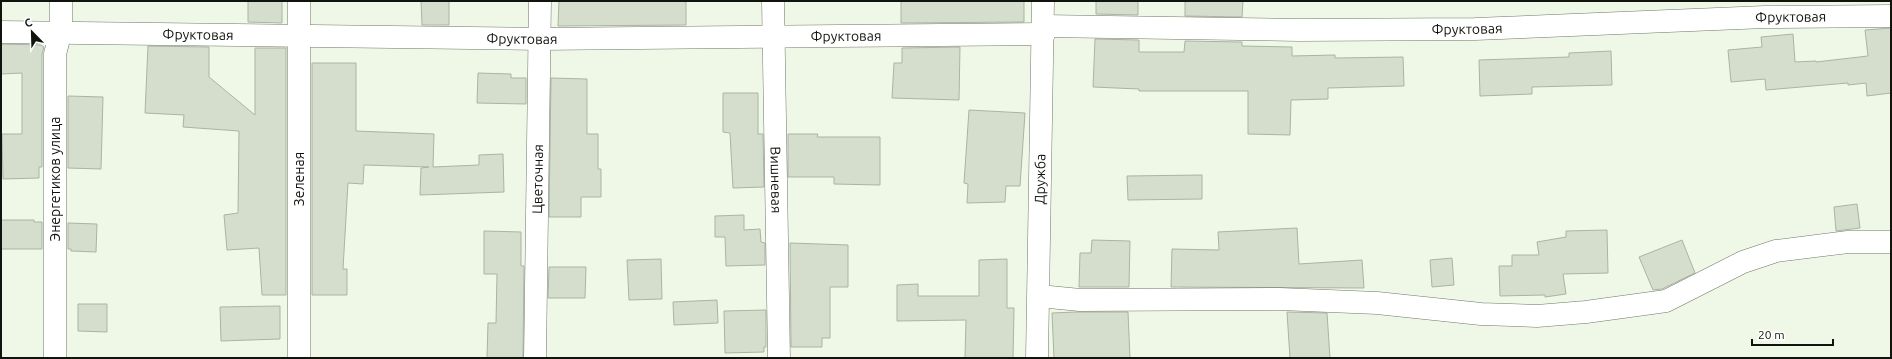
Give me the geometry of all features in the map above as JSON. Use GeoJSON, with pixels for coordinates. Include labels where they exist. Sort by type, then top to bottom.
{"type":"FeatureCollection","features":[{"type":"Feature","properties":{"kind":"street","name":"Энергетиков улица"},"geometry":{"type":"LineString","coordinates":[[55,358],[55,54],[61,31],[61,1]]}},
{"type":"Feature","properties":{"kind":"street","name":"Зеленая"},"geometry":{"type":"LineString","coordinates":[[299,1],[299,358]]}},
{"type":"Feature","properties":{"kind":"street","name":"Цветочная"},"geometry":{"type":"LineString","coordinates":[[535,358],[540,1]]}},
{"type":"Feature","properties":{"kind":"street","name":"Вишневая"},"geometry":{"type":"LineString","coordinates":[[773,1],[779,358]]}},
{"type":"Feature","properties":{"kind":"street","name":"Дружба"},"geometry":{"type":"LineString","coordinates":[[1037,358],[1044,30],[1043,1]]}},
{"type":"Feature","properties":{"kind":"street","name":"Фруктовая"},"geometry":{"type":"LineString","coordinates":[[1,32],[61,31],[540,39],[773,37],[1044,30],[1467,29],[1765,17],[1891,16]]}},
{"type":"Feature","properties":{"kind":"street"},"geometry":{"type":"LineString","coordinates":[[1039,296],[1080,300],[1280,298],[1376,303],[1474,313],[1537,316],[1586,312],[1666,301],[1743,262],[1776,251],[1848,242],[1891,242]]}},
{"type":"Feature","properties":{"kind":"building"},"geometry":{"type":"Polygon","coordinates":[[[248,1],[282,1],[282,23],[248,22],[248,1]]]}},
{"type":"Feature","properties":{"kind":"building"},"geometry":{"type":"Polygon","coordinates":[[[421,1],[449,1],[449,25],[422,25],[421,1]]]}},
{"type":"Feature","properties":{"kind":"building"},"geometry":{"type":"Polygon","coordinates":[[[559,1],[686,1],[686,25],[558,26],[559,1]]]}},
{"type":"Feature","properties":{"kind":"building"},"geometry":{"type":"Polygon","coordinates":[[[901,1],[1024,1],[1024,22],[901,23],[901,1]]]}},
{"type":"Feature","properties":{"kind":"building"},"geometry":{"type":"Polygon","coordinates":[[[1096,1],[1138,1],[1138,15],[1096,14],[1096,1]]]}},
{"type":"Feature","properties":{"kind":"building"},"geometry":{"type":"Polygon","coordinates":[[[1185,1],[1243,1],[1242,17],[1185,16],[1185,1]]]}},
{"type":"Feature","properties":{"kind":"building"},"geometry":{"type":"Polygon","coordinates":[[[1891,28],[1891,93],[1867,96],[1866,83],[1848,85],[1848,83],[1766,90],[1765,79],[1731,82],[1728,50],[1762,47],[1761,37],[1793,34],[1795,62],[1816,62],[1868,56],[1865,30],[1891,28]]]}},
{"type":"Feature","properties":{"kind":"building"},"geometry":{"type":"Polygon","coordinates":[[[1095,39],[1139,40],[1139,52],[1184,52],[1185,41],[1242,42],[1242,46],[1292,47],[1292,56],[1335,55],[1335,58],[1403,57],[1404,86],[1328,88],[1328,99],[1291,100],[1290,135],[1248,134],[1248,91],[1139,91],[1139,89],[1093,87],[1095,39]]]}},
{"type":"Feature","properties":{"kind":"building"},"geometry":{"type":"Polygon","coordinates":[[[1,44],[41,45],[44,47],[42,54],[42,167],[39,167],[39,178],[3,179],[2,134],[22,134],[22,73],[1,74],[1,44]]]}},
{"type":"Feature","properties":{"kind":"building"},"geometry":{"type":"Polygon","coordinates":[[[148,46],[209,47],[209,77],[255,115],[255,48],[286,48],[286,295],[262,295],[259,248],[227,250],[224,215],[238,213],[239,131],[183,127],[184,115],[145,113],[148,46]]]}},
{"type":"Feature","properties":{"kind":"building"},"geometry":{"type":"Polygon","coordinates":[[[960,47],[959,100],[892,98],[894,63],[902,63],[902,48],[960,47]]]}},
{"type":"Feature","properties":{"kind":"building"},"geometry":{"type":"Polygon","coordinates":[[[1611,51],[1612,85],[1532,87],[1532,94],[1480,96],[1479,60],[1569,57],[1569,53],[1611,51]]]}},
{"type":"Feature","properties":{"kind":"building"},"geometry":{"type":"Polygon","coordinates":[[[312,63],[356,63],[356,131],[434,134],[433,167],[479,165],[479,155],[503,154],[504,192],[420,195],[421,168],[429,167],[364,165],[363,184],[348,183],[343,269],[347,269],[347,295],[312,295],[312,63]]]}},
{"type":"Feature","properties":{"kind":"building"},"geometry":{"type":"Polygon","coordinates":[[[478,73],[511,74],[511,78],[526,78],[526,104],[477,103],[478,73]]]}},
{"type":"Feature","properties":{"kind":"building"},"geometry":{"type":"Polygon","coordinates":[[[551,78],[587,79],[587,134],[598,134],[598,169],[601,169],[601,197],[581,197],[581,217],[549,217],[551,78]]]}},
{"type":"Feature","properties":{"kind":"building"},"geometry":{"type":"Polygon","coordinates":[[[723,93],[758,93],[758,134],[763,134],[764,187],[733,188],[730,133],[723,132],[723,93]]]}},
{"type":"Feature","properties":{"kind":"building"},"geometry":{"type":"Polygon","coordinates":[[[68,96],[103,97],[101,169],[68,168],[68,96]]]}},
{"type":"Feature","properties":{"kind":"building"},"geometry":{"type":"Polygon","coordinates":[[[969,110],[1025,113],[1020,186],[1006,186],[1005,202],[967,203],[968,184],[964,183],[969,110]]]}},
{"type":"Feature","properties":{"kind":"building"},"geometry":{"type":"Polygon","coordinates":[[[788,134],[818,134],[817,137],[880,137],[880,185],[834,184],[834,177],[788,177],[788,134]]]}},
{"type":"Feature","properties":{"kind":"building"},"geometry":{"type":"Polygon","coordinates":[[[1202,175],[1202,199],[1128,200],[1127,176],[1202,175]]]}},
{"type":"Feature","properties":{"kind":"building"},"geometry":{"type":"Polygon","coordinates":[[[1857,204],[1860,228],[1836,231],[1834,207],[1857,204]]]}},
{"type":"Feature","properties":{"kind":"building"},"geometry":{"type":"Polygon","coordinates":[[[744,215],[744,230],[760,229],[761,242],[765,243],[765,265],[726,266],[725,237],[715,237],[715,216],[744,215]]]}},
{"type":"Feature","properties":{"kind":"building"},"geometry":{"type":"Polygon","coordinates":[[[1,220],[34,220],[34,222],[42,222],[42,249],[1,249],[1,220]]]}},
{"type":"Feature","properties":{"kind":"building"},"geometry":{"type":"Polygon","coordinates":[[[68,223],[97,224],[96,252],[71,251],[71,249],[68,249],[68,223]]]}},
{"type":"Feature","properties":{"kind":"building"},"geometry":{"type":"Polygon","coordinates":[[[1297,228],[1299,264],[1362,260],[1364,288],[1171,287],[1172,249],[1219,250],[1218,232],[1297,228]]]}},
{"type":"Feature","properties":{"kind":"building"},"geometry":{"type":"Polygon","coordinates":[[[1607,230],[1608,273],[1563,274],[1566,294],[1545,297],[1545,295],[1500,296],[1499,266],[1512,266],[1512,255],[1539,255],[1537,242],[1566,237],[1566,231],[1607,230]]]}},
{"type":"Feature","properties":{"kind":"building"},"geometry":{"type":"Polygon","coordinates":[[[484,231],[521,232],[521,266],[524,266],[523,358],[487,358],[488,323],[496,323],[497,274],[484,274],[484,231]]]}},
{"type":"Feature","properties":{"kind":"building"},"geometry":{"type":"Polygon","coordinates":[[[1092,240],[1130,241],[1129,287],[1079,287],[1080,253],[1091,253],[1092,240]]]}},
{"type":"Feature","properties":{"kind":"building"},"geometry":{"type":"Polygon","coordinates":[[[1682,240],[1695,273],[1662,289],[1653,290],[1639,257],[1682,240]]]}},
{"type":"Feature","properties":{"kind":"building"},"geometry":{"type":"Polygon","coordinates":[[[790,243],[848,245],[848,287],[830,287],[830,338],[822,338],[822,347],[791,347],[790,243]]]}},
{"type":"Feature","properties":{"kind":"building"},"geometry":{"type":"Polygon","coordinates":[[[1452,258],[1454,285],[1432,287],[1430,260],[1452,258]]]}},
{"type":"Feature","properties":{"kind":"building"},"geometry":{"type":"Polygon","coordinates":[[[661,259],[662,299],[629,300],[627,260],[661,259]]]}},
{"type":"Feature","properties":{"kind":"building"},"geometry":{"type":"Polygon","coordinates":[[[1007,259],[1007,308],[1014,308],[1013,358],[965,358],[966,320],[897,321],[897,285],[918,284],[918,296],[979,296],[979,260],[1007,259]]]}},
{"type":"Feature","properties":{"kind":"building"},"geometry":{"type":"Polygon","coordinates":[[[549,267],[586,267],[585,298],[548,298],[549,267]]]}},
{"type":"Feature","properties":{"kind":"building"},"geometry":{"type":"Polygon","coordinates":[[[717,300],[718,323],[674,325],[673,302],[717,300]]]}},
{"type":"Feature","properties":{"kind":"building"},"geometry":{"type":"Polygon","coordinates":[[[78,304],[107,304],[107,332],[78,331],[78,304]]]}},
{"type":"Feature","properties":{"kind":"building"},"geometry":{"type":"Polygon","coordinates":[[[280,306],[280,339],[221,341],[220,307],[280,306]]]}},
{"type":"Feature","properties":{"kind":"building"},"geometry":{"type":"Polygon","coordinates":[[[766,310],[766,347],[764,347],[764,352],[725,353],[724,311],[766,310]]]}},
{"type":"Feature","properties":{"kind":"building"},"geometry":{"type":"Polygon","coordinates":[[[1128,312],[1130,358],[1054,358],[1052,313],[1128,312]]]}},
{"type":"Feature","properties":{"kind":"building"},"geometry":{"type":"Polygon","coordinates":[[[1287,312],[1327,313],[1330,358],[1290,358],[1287,312]]]}}]}
